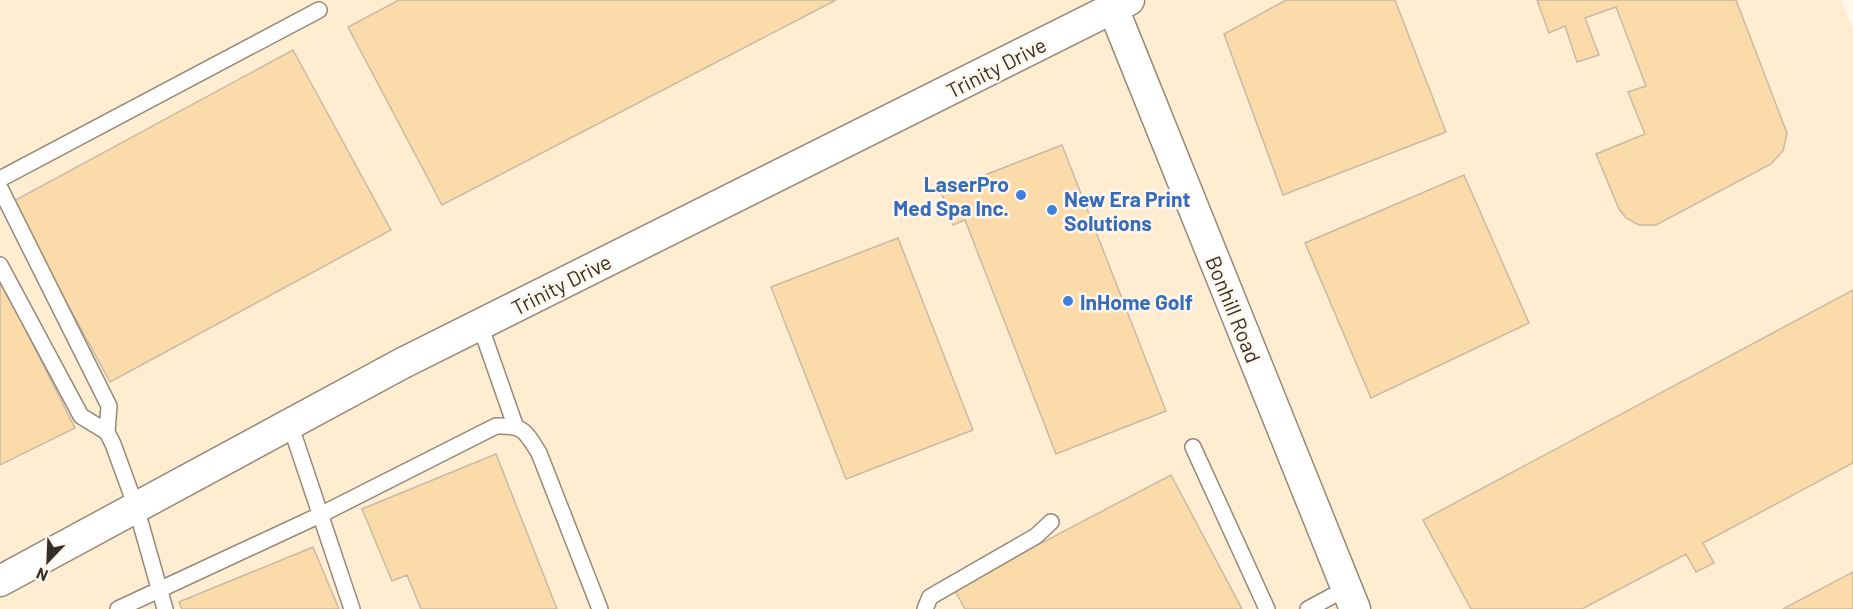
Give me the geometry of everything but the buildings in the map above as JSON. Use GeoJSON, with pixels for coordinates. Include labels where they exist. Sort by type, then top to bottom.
{"type":"FeatureCollection","features":[{"type":"Feature","properties":{"kind":"street","name":"Trinity Drive"},"geometry":{"type":"LineString","coordinates":[[0,581],[401,364],[1121,4]]}},
{"type":"Feature","properties":{"kind":"street","name":"Bonhill Road"},"geometry":{"type":"LineString","coordinates":[[1121,4],[1351,599]]}},
{"type":"Feature","properties":{"kind":"lane"},"geometry":{"type":"LineString","coordinates":[[0,179],[319,10]]}},
{"type":"Feature","properties":{"kind":"lane"},"geometry":{"type":"LineString","coordinates":[[0,188],[109,406],[107,432],[136,507],[165,609]]}},
{"type":"Feature","properties":{"kind":"lane"},"geometry":{"type":"LineString","coordinates":[[0,265],[81,416],[107,432]]}},
{"type":"Feature","properties":{"kind":"lane"},"geometry":{"type":"LineString","coordinates":[[480,325],[515,425]]}},
{"type":"Feature","properties":{"kind":"lane"},"geometry":{"type":"LineString","coordinates":[[290,424],[352,609]]}},
{"type":"Feature","properties":{"kind":"lane"},"geometry":{"type":"LineString","coordinates":[[118,609],[320,515],[496,426],[515,425],[525,431],[539,453],[600,609]]}},
{"type":"Feature","properties":{"kind":"lane"},"geometry":{"type":"LineString","coordinates":[[1192,447],[1268,609]]}},
{"type":"Feature","properties":{"kind":"lane"},"geometry":{"type":"LineString","coordinates":[[925,609],[930,597],[1036,536],[1051,522]]}},
{"type":"Feature","properties":{"kind":"lane"},"geometry":{"type":"LineString","coordinates":[[1308,609],[1351,599]]}},
{"type":"Feature","properties":{"kind":"shaded area"},"geometry":{"type":"Polygon","coordinates":[[[0,0],[1841,0],[1853,28],[1853,609],[0,609],[0,0]]]}},
{"type":"Feature","properties":{"kind":"place","name":"LaserPro Med Spa Inc."},"geometry":{"type":"Point","coordinates":[1021,195]}},
{"type":"Feature","properties":{"kind":"place","name":"New Era Print Solutions"},"geometry":{"type":"Point","coordinates":[1052,210]}},
{"type":"Feature","properties":{"kind":"place","name":"InHome Golf"},"geometry":{"type":"Point","coordinates":[1068,301]}}]}
